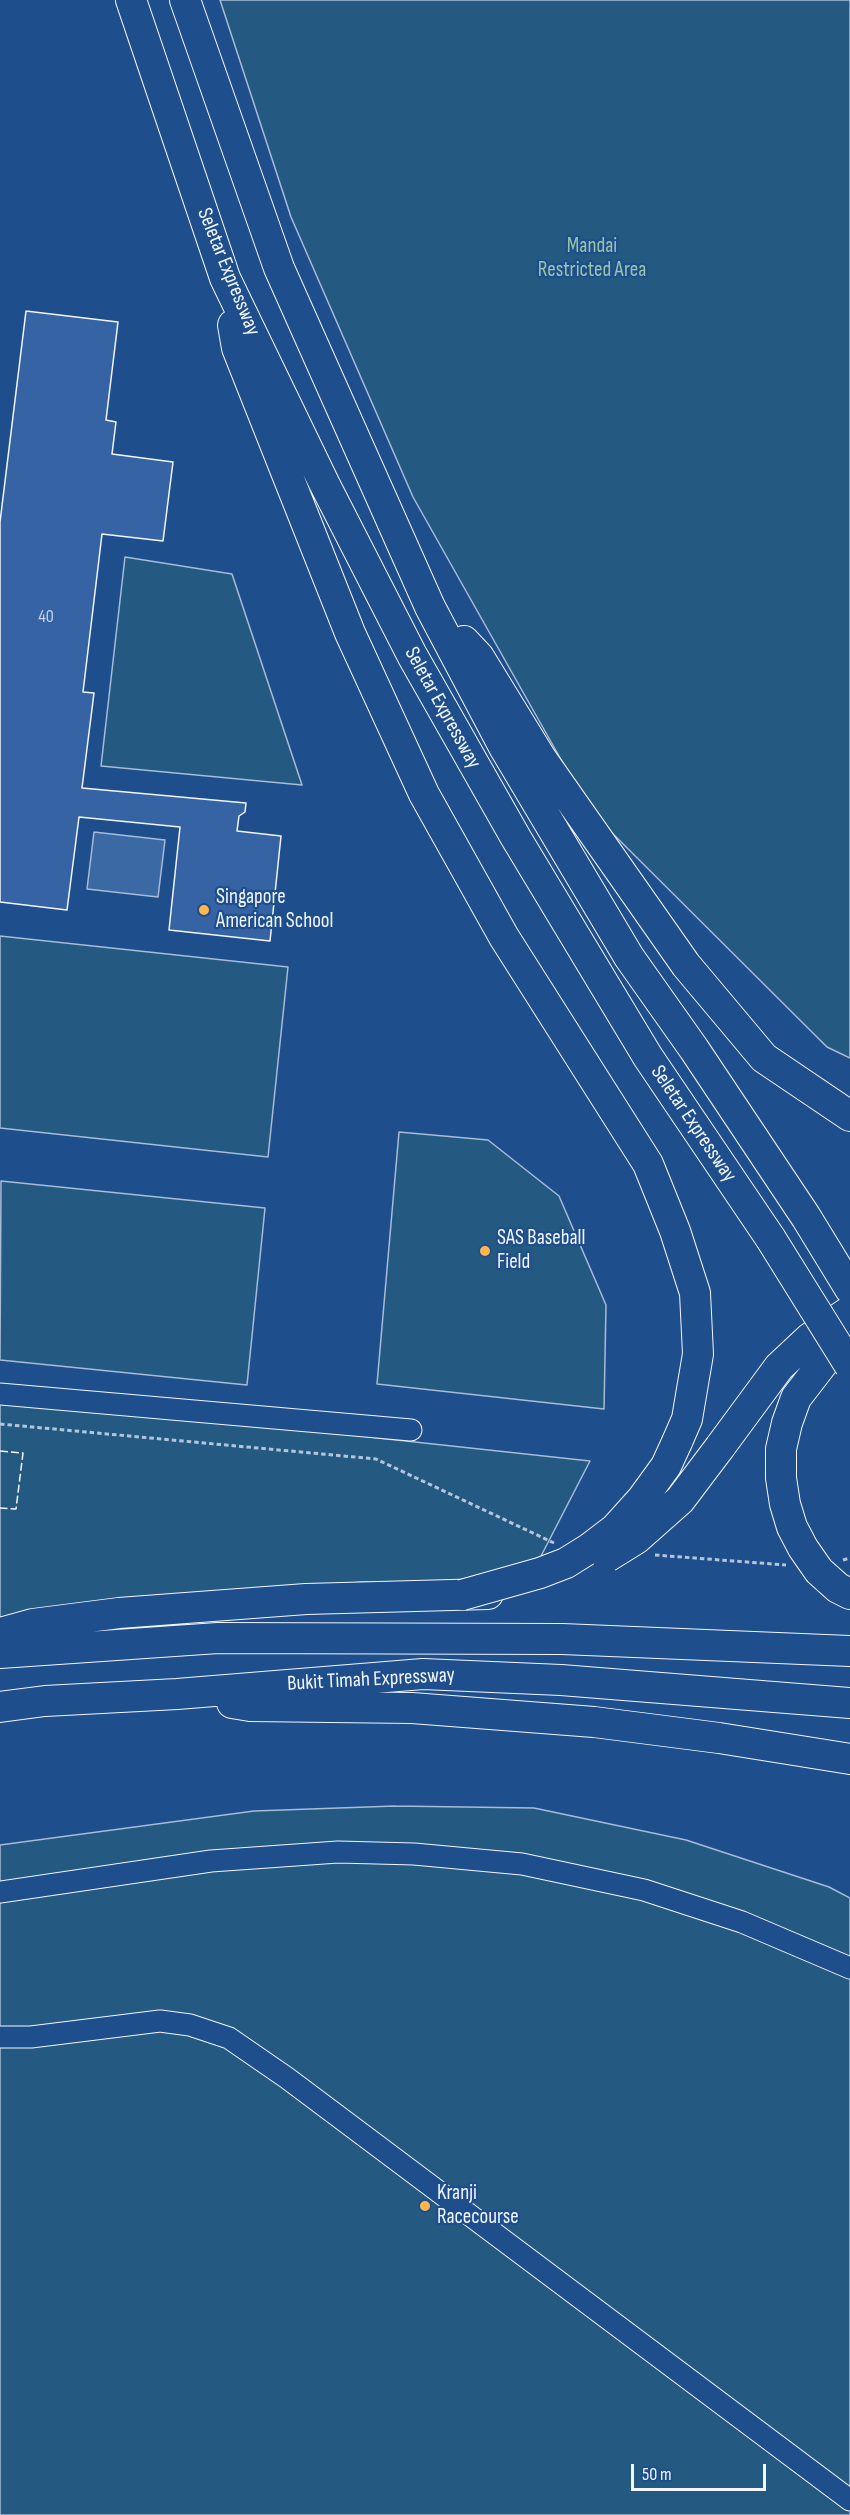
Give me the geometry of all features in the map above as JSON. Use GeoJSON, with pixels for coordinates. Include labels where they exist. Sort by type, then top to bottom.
{"type":"FeatureCollection","features":[{"type":"Feature","properties":{"kind":"highway","name":"Seletar Expressway"},"geometry":{"type":"LineString","coordinates":[[131,0],[225,278],[324,483],[402,635],[510,828],[648,1057],[771,1239],[850,1366]]}},
{"type":"Feature","properties":{"kind":"highway"},"geometry":{"type":"LineString","coordinates":[[185,0],[279,268],[430,607],[504,747],[629,957],[694,1049],[806,1217],[850,1289]]}},
{"type":"Feature","properties":{"kind":"highway"},"geometry":{"type":"LineString","coordinates":[[225,278],[237,348],[350,633],[424,794],[504,937],[648,1164],[675,1231],[695,1293],[698,1354],[687,1419],[666,1466],[642,1499],[615,1529],[566,1563],[540,1574],[462,1595]]}},
{"type":"Feature","properties":{"kind":"highway"},"geometry":{"type":"LineString","coordinates":[[430,607],[479,657],[542,758],[686,965],[764,1058],[850,1116]]}},
{"type":"Feature","properties":{"kind":"highway"},"geometry":{"type":"LineString","coordinates":[[0,1633],[33,1624],[119,1613],[329,1598],[462,1595],[534,1587],[571,1574],[607,1557],[636,1539],[680,1500],[779,1367],[810,1338],[850,1311]]}},
{"type":"Feature","properties":{"kind":"highway"},"geometry":{"type":"LineString","coordinates":[[850,1342],[826,1359],[796,1398],[787,1423],[782,1449],[781,1478],[792,1527],[803,1548],[819,1571],[838,1588],[850,1594]]}},
{"type":"Feature","properties":{"kind":"highway","name":"Bukit Timah Expressway"},"geometry":{"type":"LineString","coordinates":[[0,1653],[218,1638],[561,1638],[850,1651]]}},
{"type":"Feature","properties":{"kind":"highway","name":"Bukit Timah Expressway"},"geometry":{"type":"LineString","coordinates":[[0,1707],[45,1701],[177,1694],[423,1674],[561,1680],[850,1703]]}},
{"type":"Feature","properties":{"kind":"highway"},"geometry":{"type":"LineString","coordinates":[[177,1694],[250,1706],[412,1708],[594,1722],[719,1738],[850,1759]]}},
{"type":"Feature","properties":{"kind":"street"},"geometry":{"type":"LineString","coordinates":[[0,1394],[411,1430]]}},
{"type":"Feature","properties":{"kind":"street"},"geometry":{"type":"LineString","coordinates":[[0,1892],[211,1862],[338,1852],[414,1854],[522,1864],[644,1890],[742,1922],[850,1968]]}},
{"type":"Feature","properties":{"kind":"street"},"geometry":{"type":"LineString","coordinates":[[0,2037],[31,2037],[160,2021],[190,2025],[229,2038],[287,2078],[850,2500]]}},
{"type":"Feature","properties":{"kind":"path"},"geometry":{"type":"LineString","coordinates":[[0,1424],[376,1459],[554,1544]]}},
{"type":"Feature","properties":{"kind":"path"},"geometry":{"type":"LineString","coordinates":[[646,1555],[794,1565]]}},
{"type":"Feature","properties":{"kind":"path"},"geometry":{"type":"LineString","coordinates":[[834,1563],[850,1558]]}},
{"type":"Feature","properties":{"kind":"green space","name":"Mandai Restricted Area"},"geometry":{"type":"Polygon","coordinates":[[[220,0],[850,0],[850,1058],[827,1047],[590,811],[413,497],[291,217],[220,0]]]}},
{"type":"Feature","properties":{"kind":"green space"},"geometry":{"type":"Polygon","coordinates":[[[125,557],[232,574],[302,785],[101,766],[125,557]]]}},
{"type":"Feature","properties":{"kind":"green space"},"geometry":{"type":"Polygon","coordinates":[[[0,936],[288,967],[268,1157],[0,1128],[0,936]]]}},
{"type":"Feature","properties":{"kind":"green space","name":"SAS Baseball Field"},"geometry":{"type":"Polygon","coordinates":[[[399,1132],[488,1140],[559,1196],[606,1305],[604,1409],[377,1384],[399,1132]]]}},
{"type":"Feature","properties":{"kind":"green space"},"geometry":{"type":"Polygon","coordinates":[[[1,1181],[265,1208],[247,1385],[0,1360],[1,1181]]]}},
{"type":"Feature","properties":{"kind":"green space"},"geometry":{"type":"Polygon","coordinates":[[[0,1387],[378,1438],[590,1461],[540,1558],[457,1584],[362,1582],[166,1599],[0,1622],[0,1387]]]}},
{"type":"Feature","properties":{"kind":"green space","name":"Kranji Racecourse"},"geometry":{"type":"Polygon","coordinates":[[[395,1806],[534,1808],[686,1840],[829,1887],[850,1898],[850,2515],[0,2515],[0,1845],[254,1811],[395,1806]]]}},
{"type":"Feature","properties":{"kind":"shaded area"},"geometry":{"type":"Polygon","coordinates":[[[94,832],[165,840],[158,897],[87,889],[94,832]]]}},
{"type":"Feature","properties":{"kind":"building"},"geometry":{"type":"Polygon","coordinates":[[[26,311],[118,322],[106,420],[116,422],[112,454],[173,462],[163,541],[102,534],[83,692],[94,693],[82,788],[246,803],[245,812],[239,816],[237,831],[281,836],[270,941],[169,930],[180,827],[79,817],[67,910],[0,902],[0,522],[26,311]]]}},
{"type":"Feature","properties":{"kind":"fence"},"geometry":{"type":"LineString","coordinates":[[0,1451],[23,1453],[16,1509],[0,1508]]}},
{"type":"Feature","properties":{"kind":"place","name":"Singapore American School"},"geometry":{"type":"Point","coordinates":[204,910]}},
{"type":"Feature","properties":{"kind":"place","name":"SAS Baseball Field"},"geometry":{"type":"Point","coordinates":[485,1251]}},
{"type":"Feature","properties":{"kind":"place","name":"Kranji Racecourse"},"geometry":{"type":"Point","coordinates":[425,2206]}}]}
